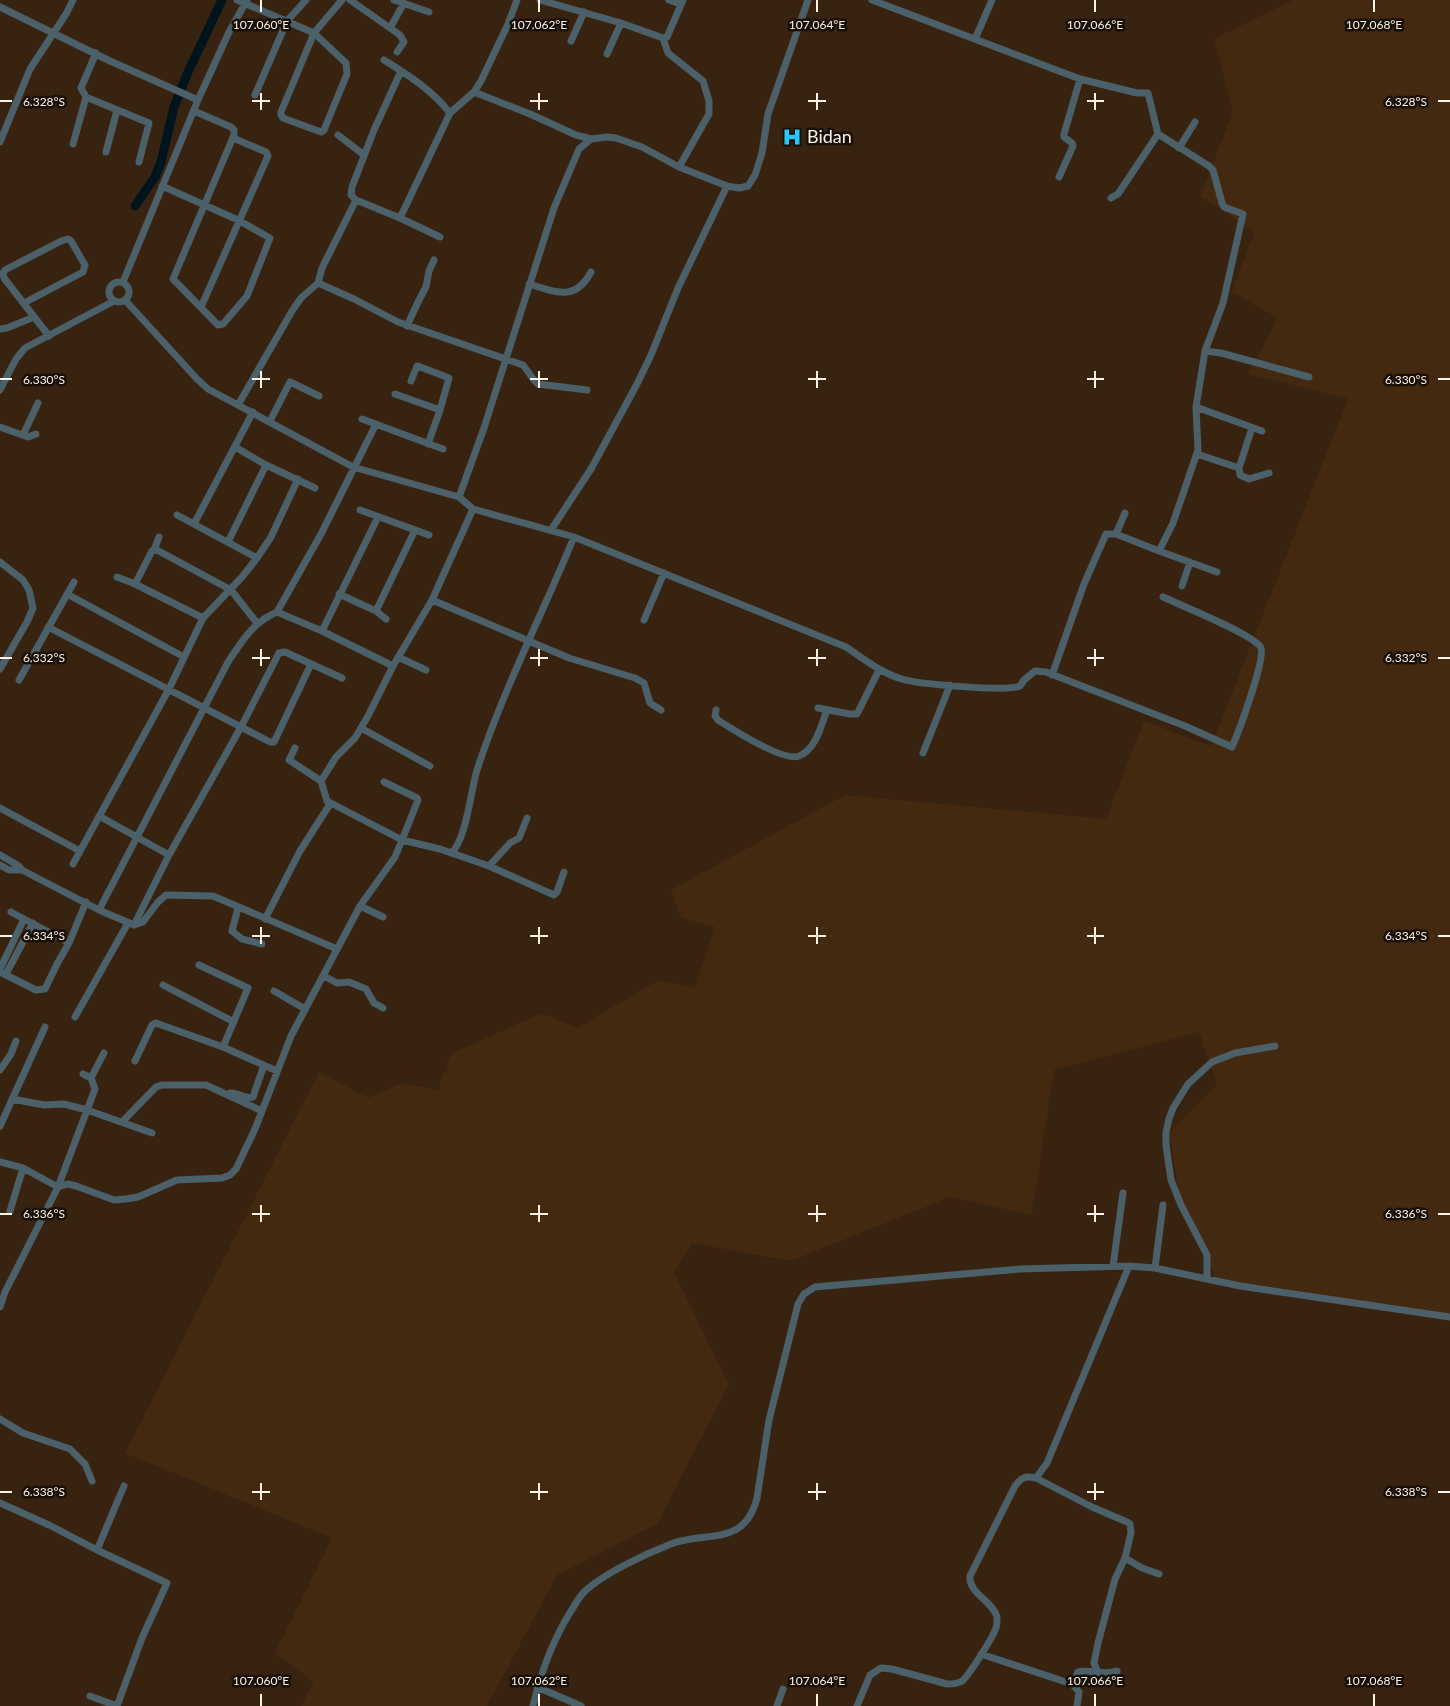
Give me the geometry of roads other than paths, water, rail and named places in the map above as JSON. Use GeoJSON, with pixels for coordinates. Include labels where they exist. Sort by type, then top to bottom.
{"type":"FeatureCollection","features":[{"type":"Feature","properties":{"kind":"street"},"geometry":{"type":"LineString","coordinates":[[0,142],[30,69],[74,0]]}},
{"type":"Feature","properties":{"kind":"street"},"geometry":{"type":"LineString","coordinates":[[237,0],[246,1],[314,34],[346,63],[348,67],[347,74],[324,130],[321,132],[283,118],[280,115],[314,34],[342,0]]}},
{"type":"Feature","properties":{"kind":"street"},"geometry":{"type":"LineString","coordinates":[[255,95],[286,21],[306,0]]}},
{"type":"Feature","properties":{"kind":"street"},"geometry":{"type":"LineString","coordinates":[[350,0],[403,39],[404,42],[396,52]]}},
{"type":"Feature","properties":{"kind":"street"},"geometry":{"type":"LineString","coordinates":[[394,0],[429,12]]}},
{"type":"Feature","properties":{"kind":"street"},"geometry":{"type":"LineString","coordinates":[[400,218],[450,113],[474,92],[481,81],[508,24],[517,0]]}},
{"type":"Feature","properties":{"kind":"street"},"geometry":{"type":"LineString","coordinates":[[540,0],[557,2],[663,38]]}},
{"type":"Feature","properties":{"kind":"street"},"geometry":{"type":"LineString","coordinates":[[663,38],[670,31],[682,2],[669,0]]}},
{"type":"Feature","properties":{"kind":"street"},"geometry":{"type":"LineString","coordinates":[[474,92],[576,135],[591,139],[616,138],[642,147],[679,167],[727,186],[744,188],[752,182],[755,175],[762,153],[768,114],[808,0]]}},
{"type":"Feature","properties":{"kind":"street"},"geometry":{"type":"LineString","coordinates":[[872,0],[1080,79],[1137,93],[1148,93],[1158,134],[1209,166],[1213,170],[1224,207],[1243,214],[1223,303],[1205,351],[1196,407],[1198,450],[1173,523],[1159,551]]}},
{"type":"Feature","properties":{"kind":"street"},"geometry":{"type":"LineString","coordinates":[[975,39],[992,0]]}},
{"type":"Feature","properties":{"kind":"street"},"geometry":{"type":"LineString","coordinates":[[123,282],[198,100],[229,32],[246,1]]}},
{"type":"Feature","properties":{"kind":"street"},"geometry":{"type":"LineString","coordinates":[[390,28],[404,3]]}},
{"type":"Feature","properties":{"kind":"street"},"geometry":{"type":"LineString","coordinates":[[0,7],[96,54],[198,100]]}},
{"type":"Feature","properties":{"kind":"street"},"geometry":{"type":"LineString","coordinates":[[571,41],[584,12]]}},
{"type":"Feature","properties":{"kind":"street"},"geometry":{"type":"LineString","coordinates":[[607,54],[621,23]]}},
{"type":"Feature","properties":{"kind":"street"},"geometry":{"type":"LineString","coordinates":[[663,38],[668,54],[703,81],[709,101],[709,114],[679,167]]}},
{"type":"Feature","properties":{"kind":"street"},"geometry":{"type":"LineString","coordinates":[[73,144],[86,97],[82,88],[96,54]]}},
{"type":"Feature","properties":{"kind":"street"},"geometry":{"type":"LineString","coordinates":[[384,60],[433,94],[450,113]]}},
{"type":"Feature","properties":{"kind":"street"},"geometry":{"type":"LineString","coordinates":[[401,71],[374,130],[351,195],[356,200],[440,237]]}},
{"type":"Feature","properties":{"kind":"street"},"geometry":{"type":"LineString","coordinates":[[1059,177],[1072,146],[1072,143],[1064,137],[1080,79]]}},
{"type":"Feature","properties":{"kind":"street"},"geometry":{"type":"LineString","coordinates":[[86,97],[149,123],[139,162]]}},
{"type":"Feature","properties":{"kind":"street"},"geometry":{"type":"LineString","coordinates":[[106,152],[117,110]]}},
{"type":"Feature","properties":{"kind":"street"},"geometry":{"type":"LineString","coordinates":[[162,186],[205,206],[238,220],[268,236],[270,240],[247,296],[223,324],[216,324],[173,279],[205,206],[233,138],[234,130],[194,111]]}},
{"type":"Feature","properties":{"kind":"street"},"geometry":{"type":"LineString","coordinates":[[1179,148],[1195,122]]}},
{"type":"Feature","properties":{"kind":"street"},"geometry":{"type":"LineString","coordinates":[[1111,198],[1118,194],[1158,134]]}},
{"type":"Feature","properties":{"kind":"street"},"geometry":{"type":"LineString","coordinates":[[338,135],[364,155]]}},
{"type":"Feature","properties":{"kind":"street"},"geometry":{"type":"LineString","coordinates":[[201,307],[268,156],[266,152],[233,138]]}},
{"type":"Feature","properties":{"kind":"street"},"geometry":{"type":"LineString","coordinates":[[459,496],[484,428],[557,200],[579,149],[591,139]]}},
{"type":"Feature","properties":{"kind":"street"},"geometry":{"type":"LineString","coordinates":[[551,530],[591,469],[652,355],[678,288],[727,186]]}},
{"type":"Feature","properties":{"kind":"street"},"geometry":{"type":"LineString","coordinates":[[238,404],[292,311],[301,298],[318,283],[322,268],[356,200]]}},
{"type":"Feature","properties":{"kind":"street"},"geometry":{"type":"LineString","coordinates":[[24,303],[83,272],[85,265],[72,241],[68,239],[61,241],[3,272],[4,278],[49,336]]}},
{"type":"Feature","properties":{"kind":"street"},"geometry":{"type":"LineString","coordinates":[[407,326],[426,287],[429,271],[434,260]]}},
{"type":"Feature","properties":{"kind":"street"},"geometry":{"type":"LineString","coordinates":[[529,284],[554,292],[571,292],[580,288],[591,272]]}},
{"type":"Feature","properties":{"kind":"street"},"geometry":{"type":"LineString","coordinates":[[114,301],[108,293],[110,286],[116,282],[123,282]]}},
{"type":"Feature","properties":{"kind":"street"},"geometry":{"type":"LineString","coordinates":[[0,390],[20,353],[35,342],[114,301],[121,302],[125,300],[129,290],[123,282]]}},
{"type":"Feature","properties":{"kind":"street"},"geometry":{"type":"LineString","coordinates":[[318,283],[407,326],[523,365],[538,384],[586,390]]}},
{"type":"Feature","properties":{"kind":"street"},"geometry":{"type":"LineString","coordinates":[[125,300],[197,379],[208,388],[353,467],[459,496],[473,509],[574,537],[846,647],[879,670],[902,679],[950,685],[1011,689],[1020,686],[1035,671],[1046,672],[1185,726],[1232,747],[1240,729],[1258,669],[1262,653],[1261,648],[1254,640],[1230,627],[1163,597]]}},
{"type":"Feature","properties":{"kind":"street"},"geometry":{"type":"LineString","coordinates":[[0,328],[7,328],[34,317]]}},
{"type":"Feature","properties":{"kind":"street"},"geometry":{"type":"LineString","coordinates":[[1205,351],[1309,377]]}},
{"type":"Feature","properties":{"kind":"street"},"geometry":{"type":"LineString","coordinates":[[411,381],[416,366],[449,378],[428,444]]}},
{"type":"Feature","properties":{"kind":"street"},"geometry":{"type":"LineString","coordinates":[[270,421],[290,382],[319,396]]}},
{"type":"Feature","properties":{"kind":"street"},"geometry":{"type":"LineString","coordinates":[[395,394],[440,410]]}},
{"type":"Feature","properties":{"kind":"street"},"geometry":{"type":"LineString","coordinates":[[22,435],[38,403]]}},
{"type":"Feature","properties":{"kind":"street"},"geometry":{"type":"LineString","coordinates":[[1196,407],[1262,431]]}},
{"type":"Feature","properties":{"kind":"street"},"geometry":{"type":"LineString","coordinates":[[194,524],[253,412]]}},
{"type":"Feature","properties":{"kind":"street"},"geometry":{"type":"LineString","coordinates":[[362,419],[443,449]]}},
{"type":"Feature","properties":{"kind":"street"},"geometry":{"type":"LineString","coordinates":[[99,910],[228,662],[250,630],[257,623],[277,612],[321,534],[376,424]]}},
{"type":"Feature","properties":{"kind":"street"},"geometry":{"type":"LineString","coordinates":[[0,427],[28,437],[36,434]]}},
{"type":"Feature","properties":{"kind":"street"},"geometry":{"type":"LineString","coordinates":[[1252,428],[1239,468],[1240,475],[1249,479],[1269,473]]}},
{"type":"Feature","properties":{"kind":"street"},"geometry":{"type":"LineString","coordinates":[[235,447],[266,465],[315,488]]}},
{"type":"Feature","properties":{"kind":"street"},"geometry":{"type":"LineString","coordinates":[[1197,454],[1239,468]]}},
{"type":"Feature","properties":{"kind":"street"},"geometry":{"type":"LineString","coordinates":[[228,542],[266,465]]}},
{"type":"Feature","properties":{"kind":"street"},"geometry":{"type":"LineString","coordinates":[[73,864],[169,689],[203,618],[231,590],[257,558],[271,537],[298,479]]}},
{"type":"Feature","properties":{"kind":"street"},"geometry":{"type":"LineString","coordinates":[[321,781],[336,757],[356,738],[393,666],[432,600],[473,509]]}},
{"type":"Feature","properties":{"kind":"street"},"geometry":{"type":"LineString","coordinates":[[360,510],[429,535]]}},
{"type":"Feature","properties":{"kind":"street"},"geometry":{"type":"LineString","coordinates":[[1116,534],[1125,513]]}},
{"type":"Feature","properties":{"kind":"street"},"geometry":{"type":"LineString","coordinates":[[177,515],[257,558]]}},
{"type":"Feature","properties":{"kind":"street"},"geometry":{"type":"LineString","coordinates":[[322,631],[378,517]]}},
{"type":"Feature","properties":{"kind":"street"},"geometry":{"type":"LineString","coordinates":[[376,611],[415,530]]}},
{"type":"Feature","properties":{"kind":"street"},"geometry":{"type":"LineString","coordinates":[[1052,675],[1084,584],[1106,534],[1116,534],[1217,572]]}},
{"type":"Feature","properties":{"kind":"street"},"geometry":{"type":"LineString","coordinates":[[135,584],[159,537]]}},
{"type":"Feature","properties":{"kind":"street"},"geometry":{"type":"LineString","coordinates":[[451,853],[458,847],[463,833],[476,772],[490,730],[555,585],[574,537]]}},
{"type":"Feature","properties":{"kind":"street"},"geometry":{"type":"LineString","coordinates":[[154,550],[231,590],[257,623]]}},
{"type":"Feature","properties":{"kind":"street"},"geometry":{"type":"LineString","coordinates":[[0,562],[24,580],[29,590],[33,608],[0,669]]}},
{"type":"Feature","properties":{"kind":"street"},"geometry":{"type":"LineString","coordinates":[[1182,586],[1190,562]]}},
{"type":"Feature","properties":{"kind":"street"},"geometry":{"type":"LineString","coordinates":[[644,620],[664,573]]}},
{"type":"Feature","properties":{"kind":"street"},"geometry":{"type":"LineString","coordinates":[[116,577],[135,584],[203,618]]}},
{"type":"Feature","properties":{"kind":"street"},"geometry":{"type":"LineString","coordinates":[[19,680],[74,582]]}},
{"type":"Feature","properties":{"kind":"street"},"geometry":{"type":"LineString","coordinates":[[67,594],[184,657]]}},
{"type":"Feature","properties":{"kind":"street"},"geometry":{"type":"LineString","coordinates":[[339,594],[376,611],[386,619]]}},
{"type":"Feature","properties":{"kind":"street"},"geometry":{"type":"LineString","coordinates":[[432,600],[569,658],[635,678],[644,683],[650,703],[661,710]]}},
{"type":"Feature","properties":{"kind":"street"},"geometry":{"type":"LineString","coordinates":[[277,612],[322,631],[393,666]]}},
{"type":"Feature","properties":{"kind":"street"},"geometry":{"type":"LineString","coordinates":[[48,627],[270,742],[274,742],[311,664]]}},
{"type":"Feature","properties":{"kind":"street"},"geometry":{"type":"LineString","coordinates":[[75,1018],[131,924],[241,727],[279,653],[285,652],[342,678]]}},
{"type":"Feature","properties":{"kind":"street"},"geometry":{"type":"LineString","coordinates":[[398,657],[426,670]]}},
{"type":"Feature","properties":{"kind":"street"},"geometry":{"type":"LineString","coordinates":[[818,708],[857,714],[879,670]]}},
{"type":"Feature","properties":{"kind":"street"},"geometry":{"type":"LineString","coordinates":[[923,753],[950,685]]}},
{"type":"Feature","properties":{"kind":"street"},"geometry":{"type":"LineString","coordinates":[[716,710],[715,716],[718,720],[746,738],[791,757],[799,756],[816,741],[827,710]]}},
{"type":"Feature","properties":{"kind":"street"},"geometry":{"type":"LineString","coordinates":[[361,728],[430,766]]}},
{"type":"Feature","properties":{"kind":"street"},"geometry":{"type":"LineString","coordinates":[[295,748],[289,760],[321,781],[327,801],[330,804],[402,840],[490,866],[554,895],[557,892],[564,872]]}},
{"type":"Feature","properties":{"kind":"street"},"geometry":{"type":"LineString","coordinates":[[0,1162],[23,1168],[58,1187],[68,1184],[114,1200],[138,1197],[177,1180],[212,1180],[230,1175],[242,1159],[291,1036],[360,906],[395,857],[418,800],[384,782]]}},
{"type":"Feature","properties":{"kind":"street"},"geometry":{"type":"LineString","coordinates":[[265,919],[300,852],[330,804]]}},
{"type":"Feature","properties":{"kind":"street"},"geometry":{"type":"LineString","coordinates":[[0,808],[80,851]]}},
{"type":"Feature","properties":{"kind":"street"},"geometry":{"type":"LineString","coordinates":[[99,816],[169,855]]}},
{"type":"Feature","properties":{"kind":"street"},"geometry":{"type":"LineString","coordinates":[[490,866],[510,843],[519,838],[527,818]]}},
{"type":"Feature","properties":{"kind":"street"},"geometry":{"type":"LineString","coordinates":[[0,855],[19,866],[22,870],[99,910],[131,924],[143,922],[158,902],[168,895],[213,896],[337,950]]}},
{"type":"Feature","properties":{"kind":"street"},"geometry":{"type":"LineString","coordinates":[[0,865],[9,870],[22,870]]}},
{"type":"Feature","properties":{"kind":"street"},"geometry":{"type":"LineString","coordinates":[[2,972],[36,990],[47,988],[86,902]]}},
{"type":"Feature","properties":{"kind":"street"},"geometry":{"type":"LineString","coordinates":[[360,906],[383,917]]}},
{"type":"Feature","properties":{"kind":"street"},"geometry":{"type":"LineString","coordinates":[[238,908],[232,931],[242,938],[262,944]]}},
{"type":"Feature","properties":{"kind":"street"},"geometry":{"type":"LineString","coordinates":[[11,912],[69,943]]}},
{"type":"Feature","properties":{"kind":"street"},"geometry":{"type":"LineString","coordinates":[[2,972],[24,919]]}},
{"type":"Feature","properties":{"kind":"street"},"geometry":{"type":"LineString","coordinates":[[2,972],[33,923]]}},
{"type":"Feature","properties":{"kind":"street"},"geometry":{"type":"LineString","coordinates":[[199,965],[248,988],[223,1047]]}},
{"type":"Feature","properties":{"kind":"street"},"geometry":{"type":"LineString","coordinates":[[324,976],[337,983],[349,982],[366,989],[374,1003],[383,1008]]}},
{"type":"Feature","properties":{"kind":"street"},"geometry":{"type":"LineString","coordinates":[[163,985],[234,1022]]}},
{"type":"Feature","properties":{"kind":"street"},"geometry":{"type":"LineString","coordinates":[[274,992],[305,1009]]}},
{"type":"Feature","properties":{"kind":"street"},"geometry":{"type":"LineString","coordinates":[[135,1061],[154,1023],[223,1047],[277,1071]]}},
{"type":"Feature","properties":{"kind":"street"},"geometry":{"type":"LineString","coordinates":[[0,1126],[46,1027]]}},
{"type":"Feature","properties":{"kind":"street"},"geometry":{"type":"LineString","coordinates":[[0,1070],[11,1054],[16,1041]]}},
{"type":"Feature","properties":{"kind":"street"},"geometry":{"type":"LineString","coordinates":[[1207,1279],[1207,1255],[1181,1205],[1171,1180],[1166,1145],[1169,1119],[1173,1108],[1188,1084],[1212,1062],[1222,1057],[1248,1050],[1275,1046]]}},
{"type":"Feature","properties":{"kind":"street"},"geometry":{"type":"LineString","coordinates":[[91,1078],[104,1053]]}},
{"type":"Feature","properties":{"kind":"street"},"geometry":{"type":"LineString","coordinates":[[229,1096],[232,1092],[249,1098],[253,1097],[264,1065]]}},
{"type":"Feature","properties":{"kind":"street"},"geometry":{"type":"LineString","coordinates":[[0,1307],[3,1291],[58,1187],[95,1089],[91,1078],[83,1074]]}},
{"type":"Feature","properties":{"kind":"street"},"geometry":{"type":"LineString","coordinates":[[122,1122],[156,1087],[162,1085],[206,1086],[262,1111]]}},
{"type":"Feature","properties":{"kind":"street"},"geometry":{"type":"LineString","coordinates":[[12,1099],[44,1105],[64,1104],[87,1110],[152,1133]]}},
{"type":"Feature","properties":{"kind":"street"},"geometry":{"type":"LineString","coordinates":[[10,1211],[23,1168]]}},
{"type":"Feature","properties":{"kind":"street"},"geometry":{"type":"LineString","coordinates":[[1113,1266],[1123,1192]]}},
{"type":"Feature","properties":{"kind":"street"},"geometry":{"type":"LineString","coordinates":[[1155,1268],[1163,1205]]}},
{"type":"Feature","properties":{"kind":"street"},"geometry":{"type":"LineString","coordinates":[[533,1706],[548,1652],[582,1594],[594,1583],[606,1575],[672,1543],[726,1534],[746,1524],[758,1498],[769,1420],[798,1304],[804,1294],[815,1287],[1020,1269],[1129,1266],[1155,1268],[1249,1287],[1450,1317]]}},
{"type":"Feature","properties":{"kind":"street"},"geometry":{"type":"LineString","coordinates":[[1036,1478],[1047,1463],[1129,1266]]}},
{"type":"Feature","properties":{"kind":"street"},"geometry":{"type":"LineString","coordinates":[[0,1419],[23,1433],[70,1449],[85,1464],[92,1481]]}},
{"type":"Feature","properties":{"kind":"street"},"geometry":{"type":"LineString","coordinates":[[857,1706],[870,1675],[881,1668],[892,1669],[947,1684],[963,1681],[996,1628],[997,1616],[994,1610],[972,1586],[970,1576],[1015,1486],[1022,1478],[1029,1476],[1092,1507],[1123,1519],[1130,1524],[1131,1533],[1124,1558],[1115,1579],[1098,1643],[1094,1663],[1098,1673]]}},
{"type":"Feature","properties":{"kind":"street"},"geometry":{"type":"LineString","coordinates":[[97,1550],[124,1486]]}},
{"type":"Feature","properties":{"kind":"street"},"geometry":{"type":"LineString","coordinates":[[0,1503],[167,1583],[142,1638],[117,1706],[90,1696]]}},
{"type":"Feature","properties":{"kind":"street"},"geometry":{"type":"LineString","coordinates":[[1124,1558],[1142,1568],[1159,1574]]}},
{"type":"Feature","properties":{"kind":"street"},"geometry":{"type":"LineString","coordinates":[[981,1654],[1072,1684],[1079,1692],[1077,1706]]}},
{"type":"Feature","properties":{"kind":"street"},"geometry":{"type":"LineString","coordinates":[[1072,1684],[1078,1672],[1106,1674],[1117,1671]]}},
{"type":"Feature","properties":{"kind":"street"},"geometry":{"type":"LineString","coordinates":[[537,1687],[581,1706]]}},
{"type":"Feature","properties":{"kind":"street"},"geometry":{"type":"LineString","coordinates":[[777,1706],[784,1689]]}},
{"type":"Feature","properties":{"kind":"waterway"},"geometry":{"type":"LineString","coordinates":[[135,206],[155,177],[161,162],[174,107],[188,72],[222,0]]}},
{"type":"Feature","properties":{"kind":"place","name":"Bidan"},"geometry":{"type":"Point","coordinates":[792,137]}}]}
